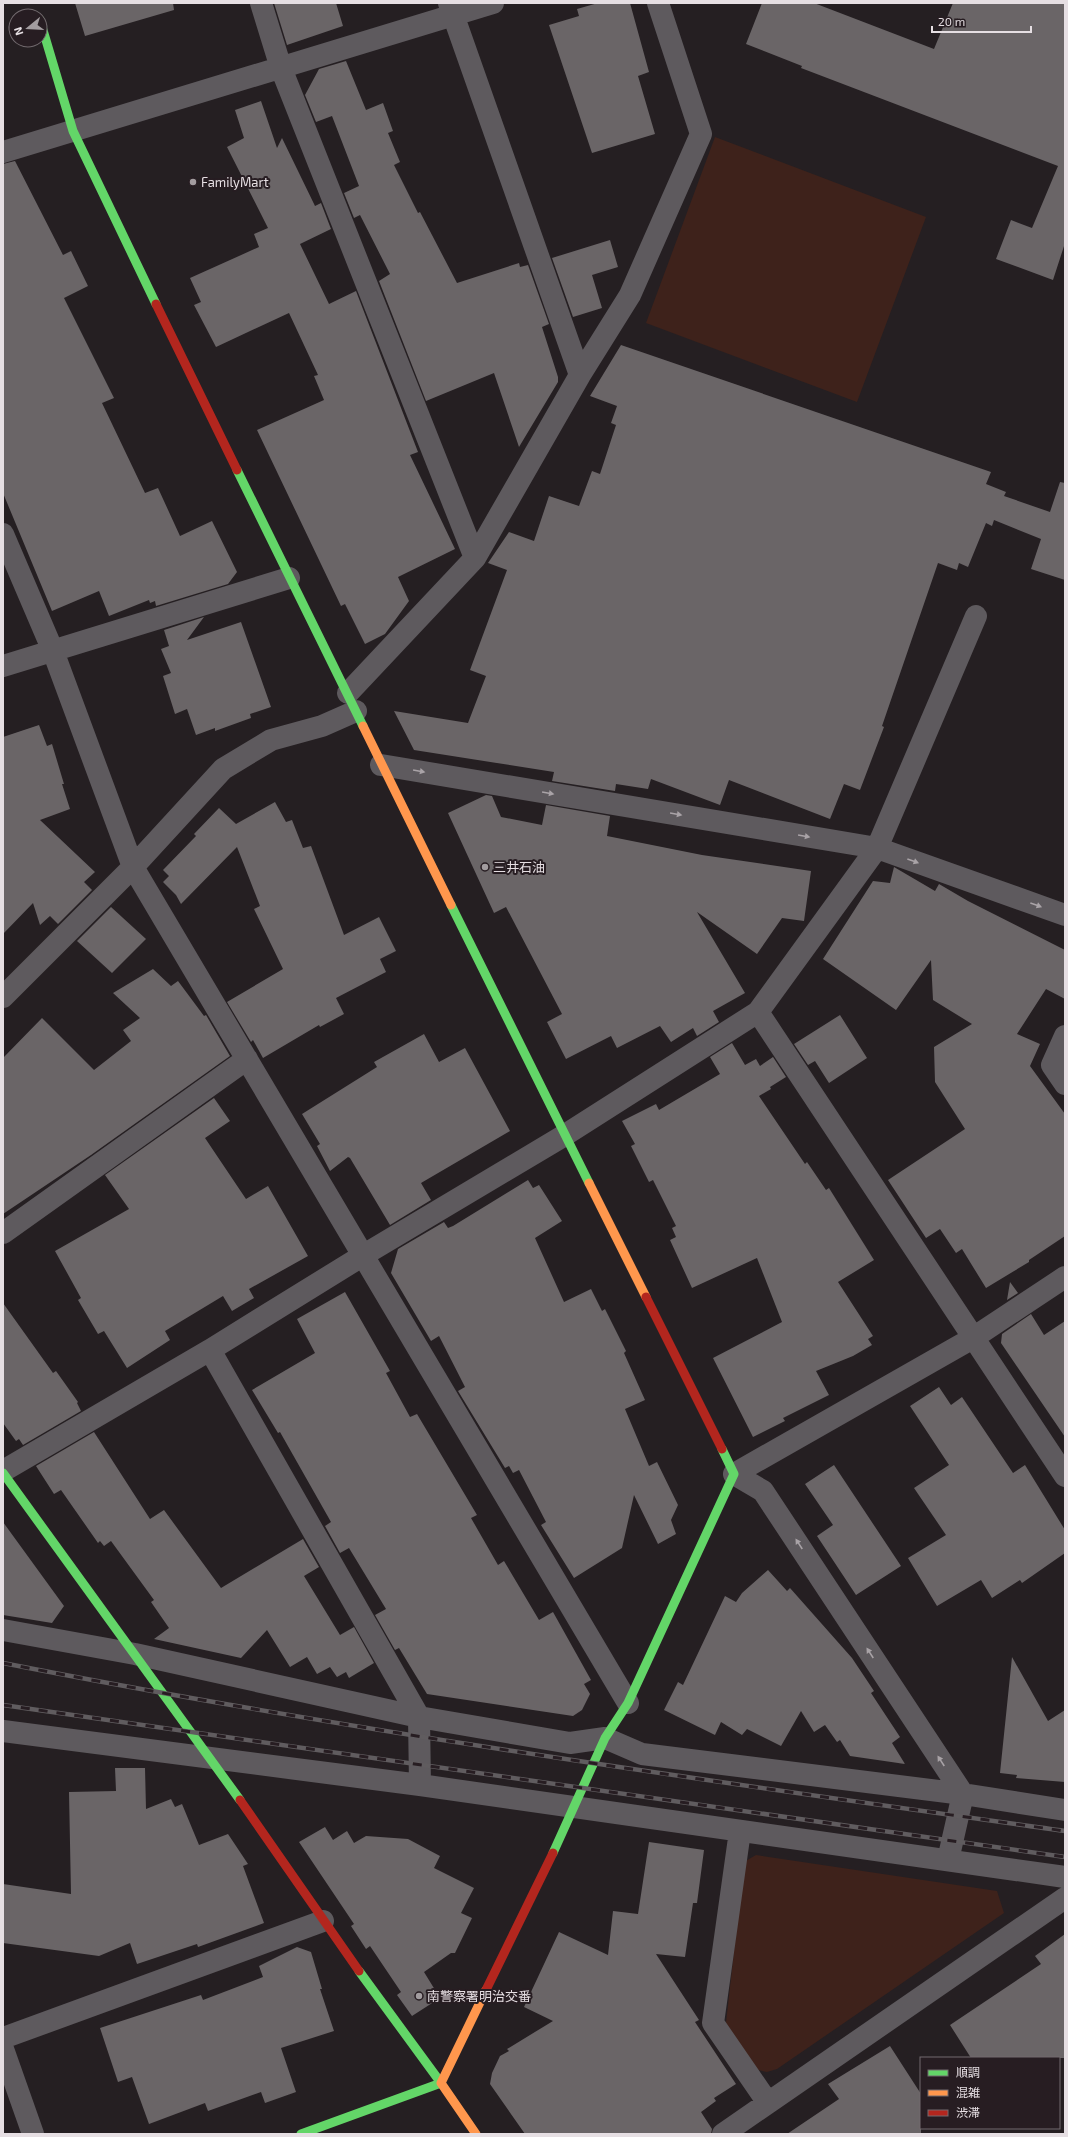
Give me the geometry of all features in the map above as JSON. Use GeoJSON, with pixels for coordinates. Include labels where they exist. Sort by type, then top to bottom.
{"type":"FeatureCollection","features":[{"type":"Feature","properties":{"kind":"street"},"geometry":{"type":"LineString","coordinates":[[261,3],[281,68],[475,558]]}},
{"type":"Feature","properties":{"kind":"street"},"geometry":{"type":"LineString","coordinates":[[3,152],[281,68],[451,9],[493,3]]}},
{"type":"Feature","properties":{"kind":"street"},"geometry":{"type":"LineString","coordinates":[[3,998],[133,867],[223,769],[271,740],[322,726],[352,702],[475,558],[580,375],[630,296],[701,134],[658,3]]}},
{"type":"Feature","properties":{"kind":"street"},"geometry":{"type":"LineString","coordinates":[[451,9],[580,375]]}},
{"type":"Feature","properties":{"kind":"street"},"geometry":{"type":"LineString","coordinates":[[48,47],[73,131],[289,578],[352,702],[381,765],[734,1474],[763,1491],[963,1794],[948,1860]]}},
{"type":"Feature","properties":{"kind":"street"},"geometry":{"type":"LineString","coordinates":[[3,534],[53,651],[133,867],[628,1703]]}},
{"type":"Feature","properties":{"kind":"street"},"geometry":{"type":"LineString","coordinates":[[3,666],[289,578]]}},
{"type":"Feature","properties":{"kind":"street"},"geometry":{"type":"LineString","coordinates":[[476,2134],[441,2083],[323,1921],[212,1759],[3,1472],[210,1350],[362,1256],[565,1135],[758,1012],[877,848],[976,616]]}},
{"type":"Feature","properties":{"kind":"street"},"geometry":{"type":"LineString","coordinates":[[381,765],[877,848],[1065,915]]}},
{"type":"Feature","properties":{"kind":"street"},"geometry":{"type":"LineString","coordinates":[[758,1012],[1065,1476]]}},
{"type":"Feature","properties":{"kind":"street"},"geometry":{"type":"LineString","coordinates":[[1065,1036],[1052,1065],[1065,1084]]}},
{"type":"Feature","properties":{"kind":"street"},"geometry":{"type":"LineString","coordinates":[[3,1233],[247,1059]]}},
{"type":"Feature","properties":{"kind":"street"},"geometry":{"type":"LineString","coordinates":[[301,2134],[441,2083],[575,1808],[605,1738],[628,1703],[734,1474],[973,1338],[1065,1277]]}},
{"type":"Feature","properties":{"kind":"street"},"geometry":{"type":"LineString","coordinates":[[210,1350],[419,1717],[420,1785]]}},
{"type":"Feature","properties":{"kind":"street"},"geometry":{"type":"LineString","coordinates":[[3,1630],[135,1654],[419,1717],[570,1743],[605,1738],[642,1754],[963,1794],[1065,1810]]}},
{"type":"Feature","properties":{"kind":"street"},"geometry":{"type":"LineString","coordinates":[[3,1730],[212,1759],[420,1785],[1065,1878]]}},
{"type":"Feature","properties":{"kind":"street"},"geometry":{"type":"LineString","coordinates":[[740,1831],[713,2023],[768,2102]]}},
{"type":"Feature","properties":{"kind":"street"},"geometry":{"type":"LineString","coordinates":[[723,2134],[1065,1898]]}},
{"type":"Feature","properties":{"kind":"street"},"geometry":{"type":"LineString","coordinates":[[3,2038],[323,1921]]}},
{"type":"Feature","properties":{"kind":"street"},"geometry":{"type":"LineString","coordinates":[[3,2049],[33,2134]]}},
{"type":"Feature","properties":{"kind":"shaded area"},"geometry":{"type":"Polygon","coordinates":[[[715,137],[926,217],[857,402],[646,323],[715,137]]]}},
{"type":"Feature","properties":{"kind":"shaded area"},"geometry":{"type":"Polygon","coordinates":[[[756,1855],[997,1891],[1004,1913],[777,2069],[767,2072],[753,2069],[726,2023],[744,1862],[756,1855]]]}},
{"type":"Feature","properties":{"kind":"building"},"geometry":{"type":"Polygon","coordinates":[[[75,3],[173,3],[174,10],[85,36],[75,3]]]}},
{"type":"Feature","properties":{"kind":"building"},"geometry":{"type":"Polygon","coordinates":[[[274,3],[336,3],[343,26],[287,45],[274,3]]]}},
{"type":"Feature","properties":{"kind":"building"},"geometry":{"type":"Polygon","coordinates":[[[598,3],[630,3],[649,72],[638,76],[655,134],[592,153],[549,25],[579,16],[577,9],[598,3]]]}},
{"type":"Feature","properties":{"kind":"building"},"geometry":{"type":"Polygon","coordinates":[[[762,3],[814,3],[934,49],[953,3],[1065,3],[1065,243],[1053,280],[996,259],[1011,220],[1032,228],[1058,166],[801,68],[802,66],[746,44],[762,3]]]}},
{"type":"Feature","properties":{"kind":"building"},"geometry":{"type":"Polygon","coordinates":[[[346,61],[366,110],[383,103],[393,131],[388,133],[400,162],[394,165],[418,213],[420,212],[457,283],[519,263],[520,267],[528,265],[549,324],[542,327],[558,377],[558,382],[519,447],[494,373],[426,401],[379,281],[390,274],[360,215],[354,218],[344,193],[359,186],[332,116],[316,122],[305,95],[319,69],[346,61]]]}},
{"type":"Feature","properties":{"kind":"building"},"geometry":{"type":"Polygon","coordinates":[[[261,101],[277,148],[282,138],[315,206],[321,203],[331,229],[300,244],[329,304],[356,291],[418,452],[410,455],[455,549],[398,577],[409,601],[385,634],[365,644],[345,604],[341,606],[257,430],[324,400],[314,376],[318,375],[289,313],[216,347],[194,305],[201,302],[190,278],[259,247],[254,234],[268,228],[227,147],[244,138],[235,110],[261,101]]]}},
{"type":"Feature","properties":{"kind":"building"},"geometry":{"type":"Polygon","coordinates":[[[15,161],[63,255],[71,251],[88,286],[64,298],[114,398],[102,403],[145,493],[158,488],[180,536],[212,521],[237,572],[228,584],[156,606],[155,601],[150,603],[149,600],[109,616],[99,591],[52,611],[3,493],[3,164],[15,161]]]}},
{"type":"Feature","properties":{"kind":"building"},"geometry":{"type":"Polygon","coordinates":[[[610,240],[618,267],[592,275],[602,308],[573,317],[552,258],[610,240]]]}},
{"type":"Feature","properties":{"kind":"building"},"geometry":{"type":"Polygon","coordinates":[[[621,345],[991,472],[986,484],[1006,492],[1004,496],[1050,512],[1060,482],[1065,483],[1065,580],[1031,569],[1041,539],[994,520],[992,526],[986,523],[968,567],[959,563],[957,570],[938,563],[882,726],[884,727],[860,790],[844,784],[830,819],[729,780],[720,805],[651,779],[648,789],[616,784],[615,791],[552,781],[554,772],[414,750],[394,711],[468,723],[486,676],[470,670],[507,570],[488,563],[509,532],[534,541],[549,496],[579,506],[592,471],[600,474],[616,425],[611,423],[617,406],[590,396],[621,345]]]}},
{"type":"Feature","properties":{"kind":"building"},"geometry":{"type":"Polygon","coordinates":[[[204,617],[187,640],[241,622],[271,707],[250,714],[251,718],[215,731],[215,728],[196,735],[187,709],[175,714],[163,676],[171,673],[161,649],[169,646],[164,630],[204,617]]]}},
{"type":"Feature","properties":{"kind":"building"},"geometry":{"type":"Polygon","coordinates":[[[39,725],[47,746],[52,744],[70,809],[40,820],[95,872],[84,882],[92,890],[58,924],[50,916],[40,925],[33,903],[3,934],[3,737],[39,725]]]}},
{"type":"Feature","properties":{"kind":"building"},"geometry":{"type":"Polygon","coordinates":[[[486,795],[492,796],[501,817],[542,825],[546,805],[610,816],[607,836],[702,855],[811,871],[804,921],[782,918],[757,954],[697,912],[745,993],[713,1011],[719,1022],[697,1036],[693,1028],[671,1042],[660,1026],[617,1048],[611,1036],[566,1059],[547,1022],[562,1014],[506,907],[494,913],[448,813],[486,795]]]}},
{"type":"Feature","properties":{"kind":"building"},"geometry":{"type":"Polygon","coordinates":[[[275,802],[286,822],[292,820],[303,848],[311,846],[344,935],[379,917],[396,951],[380,959],[386,972],[336,998],[344,1014],[320,1027],[319,1025],[263,1058],[253,1040],[251,1042],[227,1002],[283,969],[254,909],[260,906],[237,847],[181,904],[176,895],[163,882],[169,876],[163,870],[196,836],[194,834],[219,808],[236,824],[275,802]]]}},
{"type":"Feature","properties":{"kind":"building"},"geometry":{"type":"Polygon","coordinates":[[[894,867],[935,891],[939,884],[968,901],[1065,950],[1065,999],[1046,989],[1017,1034],[1040,1044],[1030,1066],[1065,1114],[1065,1236],[1029,1260],[1029,1262],[986,1288],[962,1249],[956,1253],[940,1229],[926,1238],[888,1180],[965,1129],[935,1082],[934,1047],[972,1024],[933,1000],[931,960],[896,1010],[823,959],[873,881],[890,883],[894,867]]]}},
{"type":"Feature","properties":{"kind":"building"},"geometry":{"type":"Polygon","coordinates":[[[111,907],[146,939],[112,973],[77,941],[111,907]]]}},
{"type":"Feature","properties":{"kind":"building"},"geometry":{"type":"Polygon","coordinates":[[[153,969],[171,986],[178,981],[204,1016],[206,1015],[230,1056],[91,1155],[3,1214],[3,1058],[42,1018],[94,1070],[131,1041],[123,1030],[140,1018],[113,993],[153,969]]]}},
{"type":"Feature","properties":{"kind":"building"},"geometry":{"type":"Polygon","coordinates":[[[840,1015],[867,1058],[829,1083],[815,1061],[808,1065],[794,1044],[840,1015]]]}},
{"type":"Feature","properties":{"kind":"building"},"geometry":{"type":"Polygon","coordinates":[[[424,1034],[439,1062],[465,1048],[510,1131],[421,1183],[431,1200],[390,1225],[350,1158],[348,1157],[330,1171],[317,1146],[320,1144],[302,1114],[377,1067],[374,1062],[424,1034]]]}},
{"type":"Feature","properties":{"kind":"building"},"geometry":{"type":"Polygon","coordinates":[[[732,1043],[745,1065],[756,1059],[760,1066],[773,1057],[786,1077],[759,1096],[805,1164],[807,1162],[826,1190],[829,1188],[874,1260],[838,1282],[873,1336],[868,1339],[872,1345],[853,1356],[816,1371],[829,1395],[783,1418],[785,1421],[753,1437],[713,1358],[782,1322],[757,1258],[692,1288],[670,1240],[676,1237],[672,1228],[676,1226],[653,1180],[649,1182],[631,1146],[635,1144],[622,1121],[656,1104],[659,1110],[720,1074],[710,1057],[732,1043]]]}},
{"type":"Feature","properties":{"kind":"building"},"geometry":{"type":"Polygon","coordinates":[[[214,1098],[230,1121],[205,1138],[246,1199],[268,1186],[308,1256],[249,1289],[254,1298],[232,1311],[223,1296],[165,1331],[170,1340],[127,1368],[104,1331],[98,1334],[78,1300],[81,1298],[55,1251],[129,1209],[105,1175],[214,1098]]]}},
{"type":"Feature","properties":{"kind":"building"},"geometry":{"type":"Polygon","coordinates":[[[528,1180],[533,1188],[539,1185],[562,1221],[535,1238],[564,1302],[591,1289],[602,1311],[605,1309],[626,1351],[624,1353],[645,1400],[625,1409],[649,1466],[657,1462],[678,1505],[671,1520],[676,1534],[658,1544],[634,1495],[622,1548],[574,1578],[541,1525],[546,1522],[519,1470],[513,1473],[509,1466],[505,1468],[458,1391],[465,1387],[439,1336],[431,1341],[391,1273],[398,1249],[444,1222],[448,1228],[453,1226],[528,1180]]]}},
{"type":"Feature","properties":{"kind":"building"},"geometry":{"type":"Polygon","coordinates":[[[1010,1282],[1018,1293],[1007,1300],[1010,1282]]]}},
{"type":"Feature","properties":{"kind":"building"},"geometry":{"type":"Polygon","coordinates":[[[345,1292],[390,1371],[386,1373],[410,1417],[417,1414],[477,1515],[471,1518],[498,1565],[504,1561],[539,1620],[553,1612],[591,1680],[584,1684],[590,1694],[582,1710],[573,1716],[427,1694],[399,1648],[395,1650],[375,1615],[386,1609],[349,1548],[340,1553],[325,1526],[331,1522],[280,1432],[278,1433],[252,1390],[315,1353],[297,1319],[345,1292]]]}},
{"type":"Feature","properties":{"kind":"building"},"geometry":{"type":"Polygon","coordinates":[[[3,1303],[53,1373],[56,1371],[78,1402],[77,1403],[81,1411],[23,1445],[19,1439],[16,1441],[3,1423],[3,1303]]]}},
{"type":"Feature","properties":{"kind":"building"},"geometry":{"type":"Polygon","coordinates":[[[1031,1314],[1044,1335],[1065,1321],[1065,1437],[1001,1343],[1002,1334],[1031,1314]]]}},
{"type":"Feature","properties":{"kind":"building"},"geometry":{"type":"Polygon","coordinates":[[[939,1387],[951,1405],[962,1397],[1013,1473],[1025,1465],[1065,1530],[1065,1553],[1022,1583],[1020,1580],[992,1598],[981,1580],[937,1606],[908,1558],[946,1535],[914,1488],[949,1465],[910,1406],[939,1387]]]}},
{"type":"Feature","properties":{"kind":"building"},"geometry":{"type":"Polygon","coordinates":[[[94,1432],[150,1519],[164,1510],[221,1588],[303,1539],[319,1567],[304,1576],[340,1635],[354,1627],[374,1663],[349,1678],[346,1672],[337,1677],[330,1667],[317,1674],[307,1657],[290,1667],[267,1630],[241,1658],[154,1639],[169,1628],[151,1602],[154,1600],[111,1541],[104,1546],[100,1541],[98,1543],[61,1490],[54,1494],[36,1466],[94,1432]]]}},
{"type":"Feature","properties":{"kind":"building"},"geometry":{"type":"Polygon","coordinates":[[[834,1465],[901,1566],[856,1595],[817,1536],[833,1525],[805,1484],[834,1465]]]}},
{"type":"Feature","properties":{"kind":"building"},"geometry":{"type":"Polygon","coordinates":[[[3,1522],[64,1606],[52,1623],[3,1615],[3,1522]]]}},
{"type":"Feature","properties":{"kind":"building"},"geometry":{"type":"Polygon","coordinates":[[[768,1570],[787,1591],[790,1588],[852,1658],[874,1691],[871,1693],[900,1737],[892,1743],[905,1764],[850,1756],[840,1740],[837,1742],[825,1725],[814,1732],[801,1711],[781,1746],[747,1729],[742,1735],[721,1722],[715,1735],[664,1710],[678,1682],[683,1685],[725,1596],[736,1602],[742,1593],[768,1570]]]}},
{"type":"Feature","properties":{"kind":"building"},"geometry":{"type":"Polygon","coordinates":[[[1012,1657],[1048,1721],[1065,1710],[1065,1782],[1016,1778],[1017,1775],[1000,1773],[1012,1657]]]}},
{"type":"Feature","properties":{"kind":"building"},"geometry":{"type":"Polygon","coordinates":[[[115,1768],[145,1768],[146,1809],[171,1799],[175,1807],[182,1804],[199,1845],[228,1834],[248,1864],[243,1866],[264,1923],[198,1947],[197,1944],[137,1964],[130,1943],[99,1956],[3,1943],[3,1884],[71,1894],[69,1792],[116,1791],[115,1768]]]}},
{"type":"Feature","properties":{"kind":"building"},"geometry":{"type":"Polygon","coordinates":[[[325,1827],[333,1840],[347,1831],[354,1843],[366,1836],[408,1839],[440,1856],[434,1868],[474,1888],[461,1913],[472,1918],[455,1953],[451,1953],[424,1972],[440,1998],[412,2016],[397,1995],[401,1992],[370,1946],[366,1949],[351,1926],[354,1924],[299,1842],[325,1827]]]}},
{"type":"Feature","properties":{"kind":"building"},"geometry":{"type":"Polygon","coordinates":[[[649,1842],[704,1850],[697,1903],[693,1903],[685,1957],[656,1954],[699,2020],[695,2022],[736,2084],[714,2098],[716,2101],[701,2112],[712,2129],[711,2134],[525,2134],[490,2084],[492,2073],[500,2056],[509,2051],[507,2049],[553,2021],[524,2007],[559,1932],[608,1955],[613,1911],[638,1914],[649,1842]]]}},
{"type":"Feature","properties":{"kind":"building"},"geometry":{"type":"Polygon","coordinates":[[[1065,1934],[1065,2058],[970,2057],[950,2025],[1041,1964],[1035,1956],[1065,1934]]]}},
{"type":"Feature","properties":{"kind":"building"},"geometry":{"type":"Polygon","coordinates":[[[297,1947],[311,1952],[322,1989],[320,1989],[334,2031],[281,2048],[296,2092],[265,2103],[261,2092],[208,2111],[205,2103],[149,2124],[132,2077],[118,2082],[100,2028],[201,1995],[203,2000],[263,1977],[259,1966],[297,1947]]]}},
{"type":"Feature","properties":{"kind":"building"},"geometry":{"type":"Polygon","coordinates":[[[890,2046],[920,2092],[921,2134],[787,2134],[839,2099],[828,2084],[890,2046]]]}},
{"type":"Feature","properties":{"kind":"railway"},"geometry":{"type":"LineString","coordinates":[[3,1663],[135,1688],[400,1733],[666,1774],[1065,1831]]}},
{"type":"Feature","properties":{"kind":"railway"},"geometry":{"type":"LineString","coordinates":[[3,1705],[1065,1857]]}},
{"type":"Feature","properties":{"kind":"traffic: fast"},"geometry":{"type":"LineString","coordinates":[[48,47],[73,131],[156,304]]}},
{"type":"Feature","properties":{"kind":"traffic: fast"},"geometry":{"type":"LineString","coordinates":[[237,470],[363,726]]}},
{"type":"Feature","properties":{"kind":"traffic: fast"},"geometry":{"type":"LineString","coordinates":[[451,905],[589,1183]]}},
{"type":"Feature","properties":{"kind":"traffic: fast"},"geometry":{"type":"LineString","coordinates":[[553,1853],[605,1738],[628,1703],[734,1474],[722,1449]]}},
{"type":"Feature","properties":{"kind":"traffic: fast"},"geometry":{"type":"LineString","coordinates":[[3,1473],[240,1800]]}},
{"type":"Feature","properties":{"kind":"traffic: fast"},"geometry":{"type":"LineString","coordinates":[[301,2134],[441,2083],[359,1971]]}},
{"type":"Feature","properties":{"kind":"traffic: slow"},"geometry":{"type":"LineString","coordinates":[[363,726],[451,905]]}},
{"type":"Feature","properties":{"kind":"traffic: slow"},"geometry":{"type":"LineString","coordinates":[[589,1183],[646,1297]]}},
{"type":"Feature","properties":{"kind":"traffic: slow"},"geometry":{"type":"LineString","coordinates":[[476,2134],[441,2083],[486,1990]]}},
{"type":"Feature","properties":{"kind":"traffic: jam"},"geometry":{"type":"LineString","coordinates":[[156,304],[237,470]]}},
{"type":"Feature","properties":{"kind":"traffic: jam"},"geometry":{"type":"LineString","coordinates":[[646,1297],[722,1449]]}},
{"type":"Feature","properties":{"kind":"traffic: jam"},"geometry":{"type":"LineString","coordinates":[[240,1800],[359,1971]]}},
{"type":"Feature","properties":{"kind":"traffic: jam"},"geometry":{"type":"LineString","coordinates":[[486,1990],[553,1853]]}},
{"type":"Feature","properties":{"kind":"place","name":"FamilyMart"},"geometry":{"type":"Point","coordinates":[193,182]}},
{"type":"Feature","properties":{"kind":"place","name":"三井石油"},"geometry":{"type":"Point","coordinates":[485,867]}},
{"type":"Feature","properties":{"kind":"place","name":"南警察署明治交番"},"geometry":{"type":"Point","coordinates":[419,1996]}}]}
